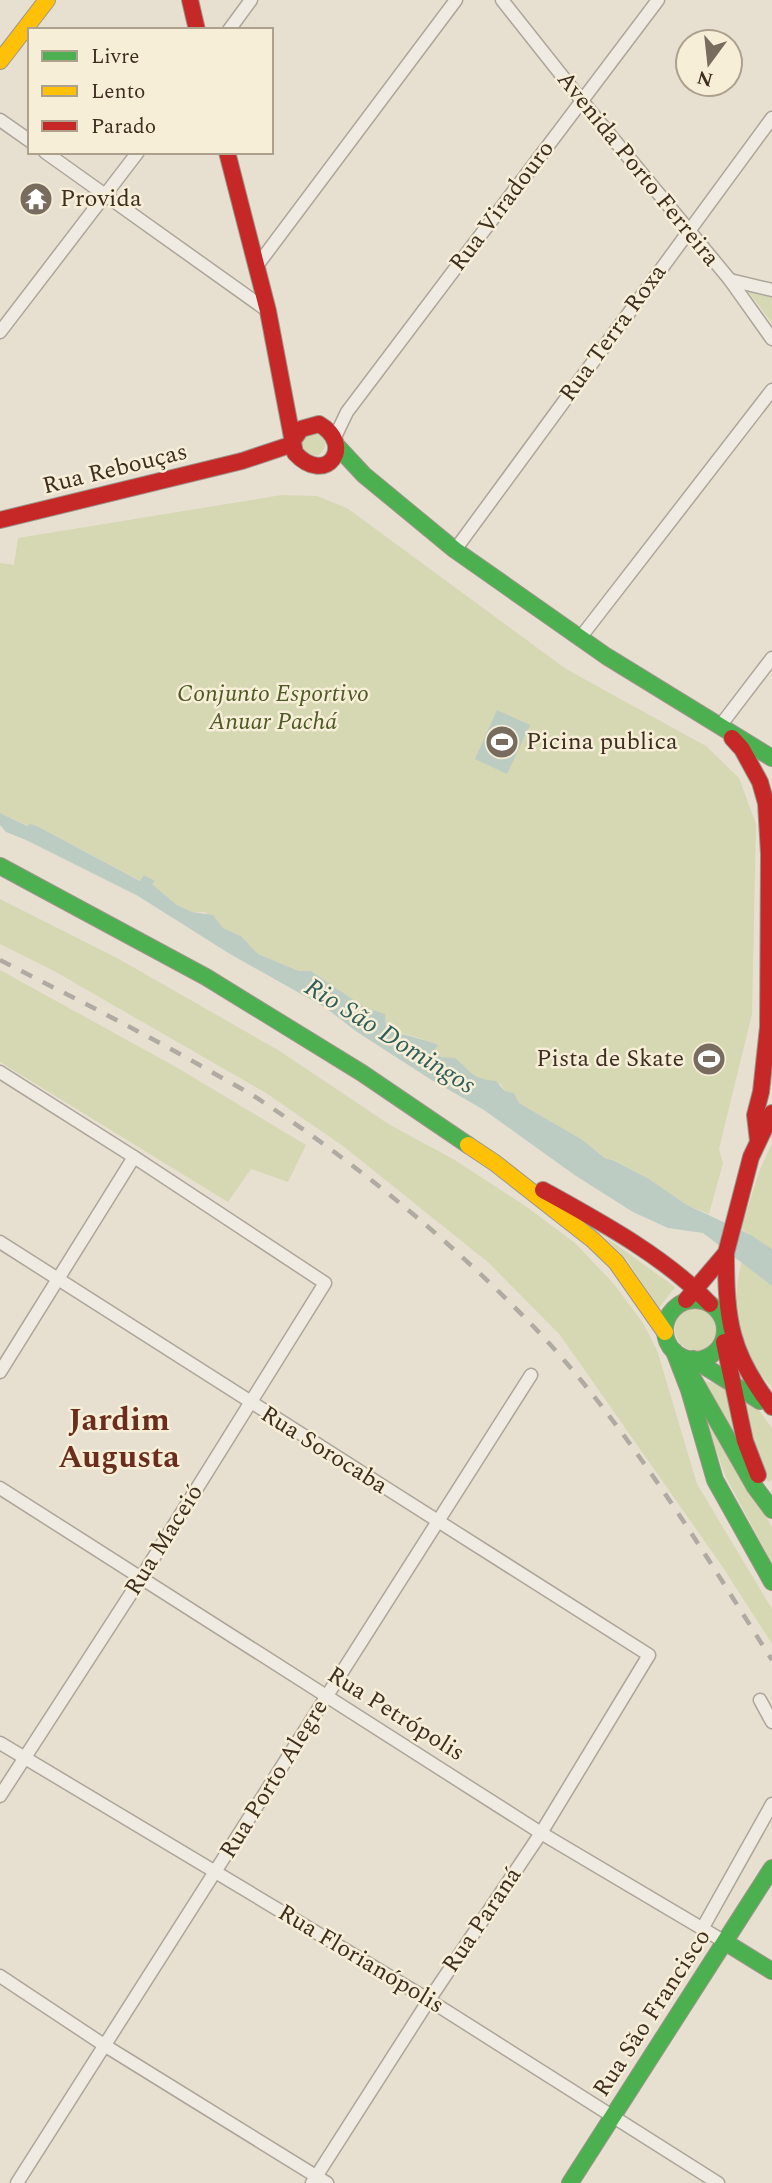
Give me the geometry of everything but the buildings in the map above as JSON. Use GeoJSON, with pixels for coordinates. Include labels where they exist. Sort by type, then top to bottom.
{"type":"FeatureCollection","features":[{"type":"Feature","properties":{"kind":"main road"},"geometry":{"type":"LineString","coordinates":[[0,61],[47,0]]}},
{"type":"Feature","properties":{"kind":"main road"},"geometry":{"type":"LineString","coordinates":[[190,0],[197,28]]}},
{"type":"Feature","properties":{"kind":"main road"},"geometry":{"type":"LineString","coordinates":[[228,154],[268,311],[295,453],[299,461]]}},
{"type":"Feature","properties":{"kind":"main road"},"geometry":{"type":"LineString","coordinates":[[286,400],[364,475],[456,550],[638,677],[772,758]]}},
{"type":"Feature","properties":{"kind":"main road"},"geometry":{"type":"LineString","coordinates":[[294,442],[301,429],[327,439]]}},
{"type":"Feature","properties":{"kind":"main road","name":"Rua Rebouças"},"geometry":{"type":"LineString","coordinates":[[242,461],[299,461],[318,467],[327,439]]}},
{"type":"Feature","properties":{"kind":"main road","name":"Rua Rebouças"},"geometry":{"type":"LineString","coordinates":[[0,520],[242,461],[294,442]]}},
{"type":"Feature","properties":{"kind":"main road"},"geometry":{"type":"LineString","coordinates":[[720,726],[742,749],[769,798],[768,1027],[761,1092],[755,1115],[758,1141]]}},
{"type":"Feature","properties":{"kind":"main road"},"geometry":{"type":"LineString","coordinates":[[0,866],[205,978],[362,1073],[495,1163],[593,1240],[616,1262],[636,1287],[683,1356],[713,1416],[755,1487],[771,1504]]}},
{"type":"Feature","properties":{"kind":"main road"},"geometry":{"type":"LineString","coordinates":[[761,1092],[772,1069]]}},
{"type":"Feature","properties":{"kind":"main road"},"geometry":{"type":"LineString","coordinates":[[772,1113],[751,1157],[726,1252],[728,1295],[735,1340],[751,1380],[772,1408]]}},
{"type":"Feature","properties":{"kind":"main road"},"geometry":{"type":"LineString","coordinates":[[495,1163],[589,1216],[691,1294],[719,1312],[745,1441],[751,1462],[771,1504]]}},
{"type":"Feature","properties":{"kind":"main road"},"geometry":{"type":"LineString","coordinates":[[665,1332],[669,1314],[691,1294],[726,1252]]}},
{"type":"Feature","properties":{"kind":"main road"},"geometry":{"type":"LineString","coordinates":[[683,1356],[700,1360],[717,1352],[724,1342]]}},
{"type":"Feature","properties":{"kind":"main road"},"geometry":{"type":"LineString","coordinates":[[683,1356],[731,1381],[772,1408]]}},
{"type":"Feature","properties":{"kind":"main road"},"geometry":{"type":"LineString","coordinates":[[683,1356],[689,1390],[715,1480],[772,1583]]}},
{"type":"Feature","properties":{"kind":"main road","name":"Rua São Francisco"},"geometry":{"type":"LineString","coordinates":[[570,2183],[772,1868]]}},
{"type":"Feature","properties":{"kind":"main road","name":"Rua Petrópolis"},"geometry":{"type":"LineString","coordinates":[[725,1942],[772,1970]]}},
{"type":"Feature","properties":{"kind":"street"},"geometry":{"type":"LineString","coordinates":[[230,28],[251,0]]}},
{"type":"Feature","properties":{"kind":"street"},"geometry":{"type":"LineString","coordinates":[[256,267],[456,0]]}},
{"type":"Feature","properties":{"kind":"street","name":"Avenida Porto Ferreira"},"geometry":{"type":"LineString","coordinates":[[502,0],[730,280],[772,339]]}},
{"type":"Feature","properties":{"kind":"street","name":"Rua Viradouro"},"geometry":{"type":"LineString","coordinates":[[327,439],[658,0]]}},
{"type":"Feature","properties":{"kind":"street","name":"Rua Terra Roxa"},"geometry":{"type":"LineString","coordinates":[[456,550],[772,118]]}},
{"type":"Feature","properties":{"kind":"street"},"geometry":{"type":"LineString","coordinates":[[0,120],[28,140]]}},
{"type":"Feature","properties":{"kind":"street"},"geometry":{"type":"LineString","coordinates":[[49,154],[268,311]]}},
{"type":"Feature","properties":{"kind":"street"},"geometry":{"type":"LineString","coordinates":[[0,332],[137,154]]}},
{"type":"Feature","properties":{"kind":"street"},"geometry":{"type":"LineString","coordinates":[[730,280],[772,290]]}},
{"type":"Feature","properties":{"kind":"street"},"geometry":{"type":"LineString","coordinates":[[580,638],[772,390]]}},
{"type":"Feature","properties":{"kind":"street"},"geometry":{"type":"LineString","coordinates":[[720,726],[772,658]]}},
{"type":"Feature","properties":{"kind":"street"},"geometry":{"type":"LineString","coordinates":[[0,1072],[134,1157],[0,1372]]}},
{"type":"Feature","properties":{"kind":"street","name":"Rua Maceió"},"geometry":{"type":"LineString","coordinates":[[0,1796],[141,1578],[325,1283],[134,1157]]}},
{"type":"Feature","properties":{"kind":"street","name":"Rua Sorocaba"},"geometry":{"type":"LineString","coordinates":[[0,1242],[250,1404],[439,1520],[649,1656]]}},
{"type":"Feature","properties":{"kind":"street","name":"Rua Porto Alegre"},"geometry":{"type":"LineString","coordinates":[[17,2183],[531,1376]]}},
{"type":"Feature","properties":{"kind":"street","name":"Rua Petrópolis"},"geometry":{"type":"LineString","coordinates":[[0,1488],[541,1833],[725,1942]]}},
{"type":"Feature","properties":{"kind":"street","name":"Rua Paraná"},"geometry":{"type":"LineString","coordinates":[[318,2181],[429,2000],[541,1833],[649,1656]]}},
{"type":"Feature","properties":{"kind":"street"},"geometry":{"type":"LineString","coordinates":[[760,1700],[772,1722]]}},
{"type":"Feature","properties":{"kind":"street","name":"Rua Florianópolis"},"geometry":{"type":"LineString","coordinates":[[0,1743],[429,2000],[718,2183]]}},
{"type":"Feature","properties":{"kind":"street"},"geometry":{"type":"LineString","coordinates":[[702,1929],[772,1804]]}},
{"type":"Feature","properties":{"kind":"street"},"geometry":{"type":"LineString","coordinates":[[0,1976],[318,2181]]}},
{"type":"Feature","properties":{"kind":"green space"},"geometry":{"type":"Polygon","coordinates":[[[745,287],[772,294],[772,323],[745,287]]]}},
{"type":"Feature","properties":{"kind":"green space"},"geometry":{"type":"Polygon","coordinates":[[[313,432],[322,435],[325,444],[322,453],[313,456],[304,453],[301,444],[304,435],[313,432]]]}},
{"type":"Feature","properties":{"kind":"green space","name":"Conjunto Esportivo Anuar Pachá"},"geometry":{"type":"Polygon","coordinates":[[[282,495],[317,496],[347,508],[566,669],[706,746],[739,778],[756,824],[752,1014],[719,1149],[723,1163],[709,1214],[687,1205],[616,1161],[605,1158],[581,1139],[519,1103],[514,1093],[505,1091],[501,1084],[478,1078],[468,1072],[461,1063],[440,1057],[434,1049],[437,1045],[386,1027],[385,1014],[364,1007],[311,971],[299,971],[258,954],[241,936],[223,928],[205,912],[192,912],[177,905],[145,875],[141,881],[37,826],[28,826],[0,813],[0,563],[14,565],[18,538],[282,495]]]}},
{"type":"Feature","properties":{"kind":"green space"},"geometry":{"type":"Polygon","coordinates":[[[0,899],[117,958],[278,1050],[390,1125],[453,1159],[524,1205],[575,1243],[613,1283],[643,1323],[657,1350],[697,1484],[772,1609],[772,1644],[722,1566],[560,1335],[489,1263],[343,1146],[266,1093],[54,971],[0,944],[0,899]]]}},
{"type":"Feature","properties":{"kind":"green space"},"geometry":{"type":"Polygon","coordinates":[[[0,970],[176,1067],[306,1145],[288,1182],[251,1169],[228,1202],[0,1062],[0,970]]]}},
{"type":"Feature","properties":{"kind":"green space"},"geometry":{"type":"Polygon","coordinates":[[[772,1143],[772,1249],[741,1229],[759,1172],[772,1143]]]}},
{"type":"Feature","properties":{"kind":"green space"},"geometry":{"type":"Polygon","coordinates":[[[604,1236],[675,1287],[659,1308],[627,1260],[604,1236]]]}},
{"type":"Feature","properties":{"kind":"green space"},"geometry":{"type":"Polygon","coordinates":[[[742,1261],[772,1286],[772,1387],[750,1361],[738,1333],[736,1302],[742,1261]]]}},
{"type":"Feature","properties":{"kind":"green space"},"geometry":{"type":"Polygon","coordinates":[[[697,1307],[713,1313],[719,1329],[713,1345],[697,1351],[681,1345],[675,1329],[681,1313],[697,1307]]]}},
{"type":"Feature","properties":{"kind":"green space"},"geometry":{"type":"Polygon","coordinates":[[[701,1381],[726,1384],[740,1446],[701,1381]]]}},
{"type":"Feature","properties":{"kind":"green space"},"geometry":{"type":"Polygon","coordinates":[[[742,1395],[755,1405],[772,1428],[772,1480],[768,1482],[753,1450],[742,1395]]]}},
{"type":"Feature","properties":{"kind":"green space"},"geometry":{"type":"Polygon","coordinates":[[[711,1424],[772,1527],[772,1564],[725,1475],[707,1425],[711,1424]]]}},
{"type":"Feature","properties":{"kind":"water","name":"Picina publica"},"geometry":{"type":"Polygon","coordinates":[[[497,710],[530,725],[507,774],[475,759],[497,710]]]}},
{"type":"Feature","properties":{"kind":"water","name":"Rio São Domingos"},"geometry":{"type":"Polygon","coordinates":[[[0,813],[27,826],[37,826],[140,881],[144,875],[155,881],[152,884],[177,905],[192,912],[213,915],[223,928],[241,936],[258,954],[299,971],[311,971],[364,1007],[385,1014],[386,1027],[438,1045],[435,1049],[440,1057],[455,1058],[477,1077],[496,1081],[505,1091],[514,1093],[519,1103],[581,1139],[605,1158],[649,1179],[687,1205],[751,1235],[772,1249],[772,1286],[703,1233],[668,1228],[633,1212],[576,1176],[484,1110],[357,1032],[326,1008],[230,954],[138,896],[6,832],[0,825],[0,813]]]}},
{"type":"Feature","properties":{"kind":"railway"},"geometry":{"type":"LineString","coordinates":[[0,960],[153,1039],[256,1097],[370,1179],[438,1235],[533,1326],[599,1403],[660,1487],[772,1660]]}},
{"type":"Feature","properties":{"kind":"traffic: fast"},"geometry":{"type":"LineString","coordinates":[[337,446],[364,475],[455,550],[606,656],[772,758]]}},
{"type":"Feature","properties":{"kind":"traffic: fast"},"geometry":{"type":"LineString","coordinates":[[0,866],[206,977],[362,1073],[468,1145]]}},
{"type":"Feature","properties":{"kind":"traffic: fast"},"geometry":{"type":"LineString","coordinates":[[695,1300],[712,1305],[720,1313],[725,1330],[720,1347],[712,1355],[695,1360],[678,1355],[670,1347],[665,1330],[670,1313],[678,1305],[695,1300]]}},
{"type":"Feature","properties":{"kind":"traffic: fast"},"geometry":{"type":"LineString","coordinates":[[674,1351],[689,1390],[715,1480],[772,1582]]}},
{"type":"Feature","properties":{"kind":"traffic: fast"},"geometry":{"type":"LineString","coordinates":[[693,1359],[760,1401]]}},
{"type":"Feature","properties":{"kind":"traffic: fast"},"geometry":{"type":"LineString","coordinates":[[691,1375],[755,1487],[772,1510]]}},
{"type":"Feature","properties":{"kind":"traffic: fast"},"geometry":{"type":"LineString","coordinates":[[570,2183],[772,1868]]}},
{"type":"Feature","properties":{"kind":"traffic: fast"},"geometry":{"type":"LineString","coordinates":[[725,1942],[772,1971]]}},
{"type":"Feature","properties":{"kind":"traffic: slow"},"geometry":{"type":"LineString","coordinates":[[0,61],[47,0]]}},
{"type":"Feature","properties":{"kind":"traffic: slow"},"geometry":{"type":"LineString","coordinates":[[468,1145],[593,1240],[616,1262],[665,1332]]}},
{"type":"Feature","properties":{"kind":"traffic: jam"},"geometry":{"type":"LineString","coordinates":[[190,0],[197,28]]}},
{"type":"Feature","properties":{"kind":"traffic: jam"},"geometry":{"type":"LineString","coordinates":[[228,154],[268,311],[295,453],[306,462],[317,466],[326,464],[336,451],[330,433],[319,424],[301,429],[294,439]]}},
{"type":"Feature","properties":{"kind":"traffic: jam"},"geometry":{"type":"LineString","coordinates":[[0,520],[242,461],[293,444]]}},
{"type":"Feature","properties":{"kind":"traffic: jam"},"geometry":{"type":"LineString","coordinates":[[732,738],[742,749],[760,782],[766,803],[769,854],[768,1027],[761,1092],[755,1115],[758,1141]]}},
{"type":"Feature","properties":{"kind":"traffic: jam"},"geometry":{"type":"LineString","coordinates":[[686,1300],[726,1253],[751,1157],[772,1113]]}},
{"type":"Feature","properties":{"kind":"traffic: jam"},"geometry":{"type":"LineString","coordinates":[[543,1190],[653,1255],[710,1304]]}},
{"type":"Feature","properties":{"kind":"traffic: jam"},"geometry":{"type":"LineString","coordinates":[[726,1253],[727,1298],[733,1335],[747,1370],[772,1407]]}},
{"type":"Feature","properties":{"kind":"traffic: jam"},"geometry":{"type":"LineString","coordinates":[[724,1342],[745,1441],[758,1475]]}},
{"type":"Feature","properties":{"kind":"place","name":"Provida"},"geometry":{"type":"Point","coordinates":[36,199]}},
{"type":"Feature","properties":{"kind":"place","name":"Picina publica"},"geometry":{"type":"Point","coordinates":[502,742]}},
{"type":"Feature","properties":{"kind":"place","name":"Pista de Skate"},"geometry":{"type":"Point","coordinates":[709,1059]}},
{"type":"Feature","properties":{"kind":"district","name":"Jardim Augusta"},"geometry":{"type":"Point","coordinates":[119,1438]}}]}
